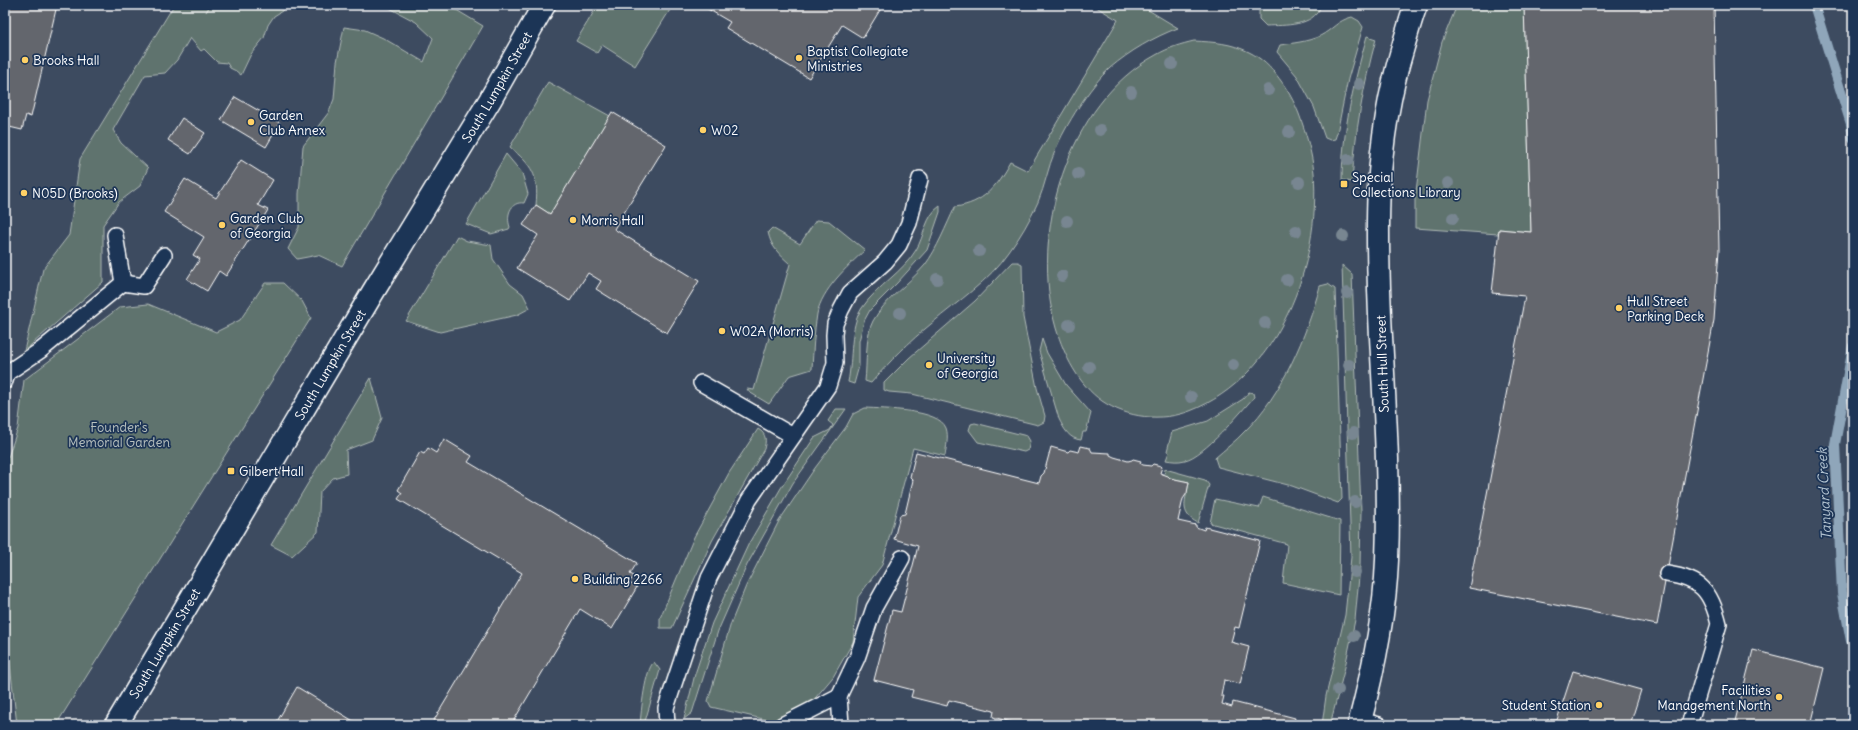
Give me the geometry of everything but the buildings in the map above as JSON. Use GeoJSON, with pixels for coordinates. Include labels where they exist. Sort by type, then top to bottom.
{"type":"FeatureCollection","features":[{"type":"Feature","properties":{"kind":"main road","name":"South Lumpkin Street"},"geometry":{"type":"LineString","coordinates":[[116,725],[373,292],[490,100],[544,5]]}},
{"type":"Feature","properties":{"kind":"main road","name":"South Hull Street"},"geometry":{"type":"LineString","coordinates":[[1366,723],[1386,587],[1387,558],[1384,411],[1378,260],[1378,197],[1381,154],[1387,112],[1397,67],[1416,5]]}},
{"type":"Feature","properties":{"kind":"lane"},"geometry":{"type":"LineString","coordinates":[[667,725],[666,708],[709,578],[749,500],[830,382],[835,364],[834,331],[841,310],[850,293],[885,262],[899,245],[909,223],[920,179]]}},
{"type":"Feature","properties":{"kind":"lane"},"geometry":{"type":"LineString","coordinates":[[115,235],[123,283]]}},
{"type":"Feature","properties":{"kind":"lane"},"geometry":{"type":"LineString","coordinates":[[6,377],[42,350],[123,283],[144,286],[164,255]]}},
{"type":"Feature","properties":{"kind":"lane"},"geometry":{"type":"LineString","coordinates":[[701,383],[793,436]]}},
{"type":"Feature","properties":{"kind":"lane"},"geometry":{"type":"LineString","coordinates":[[841,725],[839,696],[857,658],[874,608],[902,558]]}},
{"type":"Feature","properties":{"kind":"lane"},"geometry":{"type":"LineString","coordinates":[[1667,574],[1681,576],[1700,585],[1709,594],[1715,608],[1719,624],[1689,725]]}},
{"type":"Feature","properties":{"kind":"lane"},"geometry":{"type":"LineString","coordinates":[[782,725],[839,696]]}},
{"type":"Feature","properties":{"kind":"shaded area","name":"University of Georgia"},"geometry":{"type":"Polygon","coordinates":[[[5,5],[1853,5],[1853,725],[5,725],[5,5]]]}},
{"type":"Feature","properties":{"kind":"green space"},"geometry":{"type":"Polygon","coordinates":[[[174,5],[210,5],[206,12],[211,5],[286,5],[282,11],[274,16],[268,25],[264,38],[251,54],[241,75],[230,68],[227,63],[217,62],[204,49],[201,51],[190,38],[177,60],[165,73],[145,75],[113,130],[121,143],[148,168],[140,186],[119,202],[103,225],[103,282],[24,351],[43,269],[69,235],[80,159],[174,5]]]}},
{"type":"Feature","properties":{"kind":"green space"},"geometry":{"type":"Polygon","coordinates":[[[384,5],[448,5],[483,26],[342,266],[318,255],[297,259],[288,249],[299,227],[299,194],[303,146],[329,112],[334,99],[337,62],[344,27],[365,30],[383,38],[424,62],[433,38],[416,22],[384,5]]]}},
{"type":"Feature","properties":{"kind":"green space"},"geometry":{"type":"Polygon","coordinates":[[[598,5],[673,5],[635,66],[602,45],[597,53],[576,41],[598,5]]]}},
{"type":"Feature","properties":{"kind":"green space"},"geometry":{"type":"Polygon","coordinates":[[[1093,5],[1140,5],[1178,28],[1151,40],[1134,50],[1110,68],[1094,85],[1059,141],[1043,190],[1035,209],[1021,234],[1001,262],[973,290],[923,331],[892,360],[871,383],[865,381],[867,342],[870,327],[873,321],[884,306],[925,265],[937,245],[955,207],[974,202],[981,198],[1000,179],[1010,162],[1028,171],[1118,20],[1093,5]]]}},
{"type":"Feature","properties":{"kind":"green space"},"geometry":{"type":"Polygon","coordinates":[[[1259,5],[1321,6],[1312,18],[1298,24],[1266,26],[1259,19],[1259,5]]]}},
{"type":"Feature","properties":{"kind":"green space"},"geometry":{"type":"Polygon","coordinates":[[[1457,5],[1524,5],[1531,232],[1499,229],[1498,234],[1415,228],[1415,200],[1427,100],[1442,42],[1457,5]]]}},
{"type":"Feature","properties":{"kind":"green space"},"geometry":{"type":"Polygon","coordinates":[[[1352,17],[1359,21],[1363,27],[1348,79],[1337,133],[1335,139],[1330,140],[1325,138],[1314,107],[1297,76],[1277,52],[1280,45],[1310,40],[1324,34],[1343,20],[1352,17]]]}},
{"type":"Feature","properties":{"kind":"green space"},"geometry":{"type":"Polygon","coordinates":[[[1367,36],[1376,39],[1360,110],[1352,182],[1342,180],[1344,144],[1353,89],[1367,36]]]}},
{"type":"Feature","properties":{"kind":"green space"},"geometry":{"type":"Polygon","coordinates":[[[1194,41],[1229,45],[1249,52],[1273,70],[1291,96],[1304,128],[1314,173],[1314,208],[1310,243],[1301,279],[1288,313],[1270,344],[1248,372],[1221,395],[1190,411],[1156,417],[1133,415],[1112,407],[1093,394],[1079,378],[1063,348],[1056,328],[1049,292],[1048,253],[1052,213],[1062,175],[1078,138],[1099,105],[1125,77],[1156,55],[1175,46],[1194,41]]]}},
{"type":"Feature","properties":{"kind":"green space"},"geometry":{"type":"Polygon","coordinates":[[[548,82],[610,116],[550,214],[536,205],[537,194],[535,178],[529,166],[510,147],[548,82]]]}},
{"type":"Feature","properties":{"kind":"green space"},"geometry":{"type":"Polygon","coordinates":[[[506,154],[522,173],[528,194],[524,203],[515,204],[510,210],[509,229],[491,234],[466,224],[506,154]]]}},
{"type":"Feature","properties":{"kind":"green space"},"geometry":{"type":"Polygon","coordinates":[[[940,206],[940,212],[927,250],[870,310],[864,321],[859,341],[859,366],[854,384],[848,382],[853,334],[855,324],[862,308],[868,300],[911,258],[919,244],[928,220],[940,206]]]}},
{"type":"Feature","properties":{"kind":"green space"},"geometry":{"type":"Polygon","coordinates":[[[816,220],[829,221],[865,250],[836,279],[824,296],[817,314],[812,369],[789,376],[769,404],[749,392],[747,389],[754,390],[790,264],[773,246],[768,232],[772,228],[800,244],[816,220]]]}},
{"type":"Feature","properties":{"kind":"green space"},"geometry":{"type":"Polygon","coordinates":[[[457,236],[467,241],[491,245],[493,259],[510,284],[523,294],[530,308],[517,315],[440,332],[406,321],[457,236]]]}},
{"type":"Feature","properties":{"kind":"green space"},"geometry":{"type":"Polygon","coordinates":[[[1012,262],[1022,264],[1023,317],[1037,388],[1045,416],[1044,422],[1038,425],[912,394],[889,392],[884,390],[884,383],[909,358],[975,301],[1012,262]]]}},
{"type":"Feature","properties":{"kind":"green space"},"geometry":{"type":"Polygon","coordinates":[[[1342,265],[1352,274],[1361,511],[1360,566],[1355,620],[1345,667],[1330,725],[1322,725],[1326,696],[1345,615],[1351,557],[1342,265]]]}},
{"type":"Feature","properties":{"kind":"green space","name":"Founder's Memorial Garden"},"geometry":{"type":"Polygon","coordinates":[[[265,283],[283,283],[302,301],[311,318],[56,725],[17,725],[5,621],[5,466],[18,428],[24,380],[120,307],[148,304],[216,332],[240,320],[265,283]]]}},
{"type":"Feature","properties":{"kind":"green space"},"geometry":{"type":"Polygon","coordinates":[[[1328,284],[1335,289],[1342,499],[1338,503],[1292,486],[1218,467],[1215,458],[1242,435],[1258,416],[1282,382],[1292,363],[1308,324],[1320,286],[1328,284]]]}},
{"type":"Feature","properties":{"kind":"green space"},"geometry":{"type":"Polygon","coordinates":[[[1042,339],[1047,353],[1066,385],[1091,413],[1086,432],[1083,432],[1081,440],[1070,436],[1059,419],[1039,351],[1042,339]]]}},
{"type":"Feature","properties":{"kind":"green space"},"geometry":{"type":"Polygon","coordinates":[[[371,378],[382,418],[372,440],[346,450],[347,474],[333,478],[320,492],[318,532],[292,556],[271,545],[371,378]]]}},
{"type":"Feature","properties":{"kind":"green space"},"geometry":{"type":"Polygon","coordinates":[[[1249,392],[1253,393],[1254,397],[1221,433],[1202,451],[1185,460],[1166,460],[1169,452],[1167,451],[1172,432],[1208,421],[1243,399],[1249,392]]]}},
{"type":"Feature","properties":{"kind":"green space"},"geometry":{"type":"Polygon","coordinates":[[[865,408],[910,411],[933,417],[941,422],[946,428],[947,438],[945,456],[913,448],[882,565],[858,597],[853,642],[833,677],[805,710],[776,722],[711,707],[708,701],[731,623],[746,586],[779,521],[815,468],[846,427],[853,414],[865,408]]]}},
{"type":"Feature","properties":{"kind":"green space"},"geometry":{"type":"Polygon","coordinates":[[[836,409],[846,409],[793,483],[747,565],[718,631],[692,713],[684,719],[695,674],[712,623],[749,543],[781,488],[814,438],[830,430],[833,425],[828,421],[836,409]]]}},
{"type":"Feature","properties":{"kind":"green space"},"geometry":{"type":"Polygon","coordinates":[[[975,423],[1027,436],[1030,441],[1028,450],[1024,452],[978,442],[969,430],[971,424],[975,423]]]}},
{"type":"Feature","properties":{"kind":"green space"},"geometry":{"type":"Polygon","coordinates":[[[758,429],[763,433],[765,438],[764,449],[712,541],[672,628],[660,628],[660,618],[694,537],[729,473],[758,429]]]}},
{"type":"Feature","properties":{"kind":"green space"},"geometry":{"type":"Polygon","coordinates":[[[1165,469],[1205,480],[1209,485],[1198,523],[1188,515],[1185,506],[1189,482],[1170,478],[1164,475],[1165,469]]]}},
{"type":"Feature","properties":{"kind":"green space"},"geometry":{"type":"Polygon","coordinates":[[[1263,497],[1340,521],[1339,595],[1283,583],[1287,544],[1210,523],[1215,499],[1259,508],[1263,497]]]}},
{"type":"Feature","properties":{"kind":"green space"},"geometry":{"type":"Polygon","coordinates":[[[654,662],[660,670],[644,725],[640,725],[642,701],[648,673],[654,662]]]}},
{"type":"Feature","properties":{"kind":"green space"},"geometry":{"type":"Polygon","coordinates":[[[723,721],[740,725],[709,725],[714,722],[723,721]]]}},
{"type":"Feature","properties":{"kind":"waterway","name":"Tanyard Creek"},"geometry":{"type":"LineString","coordinates":[[1814,5],[1851,124],[1853,139]]}},
{"type":"Feature","properties":{"kind":"waterway","name":"Tanyard Creek"},"geometry":{"type":"LineString","coordinates":[[1851,641],[1842,593],[1835,444],[1853,346]]}},
{"type":"Feature","properties":{"kind":"place","name":"Baptist Collegiate Ministries"},"geometry":{"type":"Point","coordinates":[799,58]}},
{"type":"Feature","properties":{"kind":"place","name":"Brooks Hall"},"geometry":{"type":"Point","coordinates":[25,60]}},
{"type":"Feature","properties":{"kind":"place","name":"Garden Club Annex"},"geometry":{"type":"Point","coordinates":[251,122]}},
{"type":"Feature","properties":{"kind":"place","name":"W02"},"geometry":{"type":"Point","coordinates":[703,130]}},
{"type":"Feature","properties":{"kind":"place","name":"Special Collections Library"},"geometry":{"type":"Point","coordinates":[1344,184]}},
{"type":"Feature","properties":{"kind":"place","name":"N05D (Brooks)"},"geometry":{"type":"Point","coordinates":[24,193]}},
{"type":"Feature","properties":{"kind":"place","name":"Morris Hall"},"geometry":{"type":"Point","coordinates":[573,220]}},
{"type":"Feature","properties":{"kind":"place","name":"Garden Club of Georgia"},"geometry":{"type":"Point","coordinates":[222,225]}},
{"type":"Feature","properties":{"kind":"place","name":"Hull Street Parking Deck"},"geometry":{"type":"Point","coordinates":[1619,308]}},
{"type":"Feature","properties":{"kind":"place","name":"W02A (Morris)"},"geometry":{"type":"Point","coordinates":[722,331]}},
{"type":"Feature","properties":{"kind":"place","name":"University of Georgia"},"geometry":{"type":"Point","coordinates":[929,365]}},
{"type":"Feature","properties":{"kind":"place","name":"Gilbert Hall"},"geometry":{"type":"Point","coordinates":[231,471]}},
{"type":"Feature","properties":{"kind":"place","name":"Building 2266"},"geometry":{"type":"Point","coordinates":[575,579]}},
{"type":"Feature","properties":{"kind":"place","name":"Facilities Management North"},"geometry":{"type":"Point","coordinates":[1779,697]}},
{"type":"Feature","properties":{"kind":"place","name":"Student Station"},"geometry":{"type":"Point","coordinates":[1599,705]}}]}
